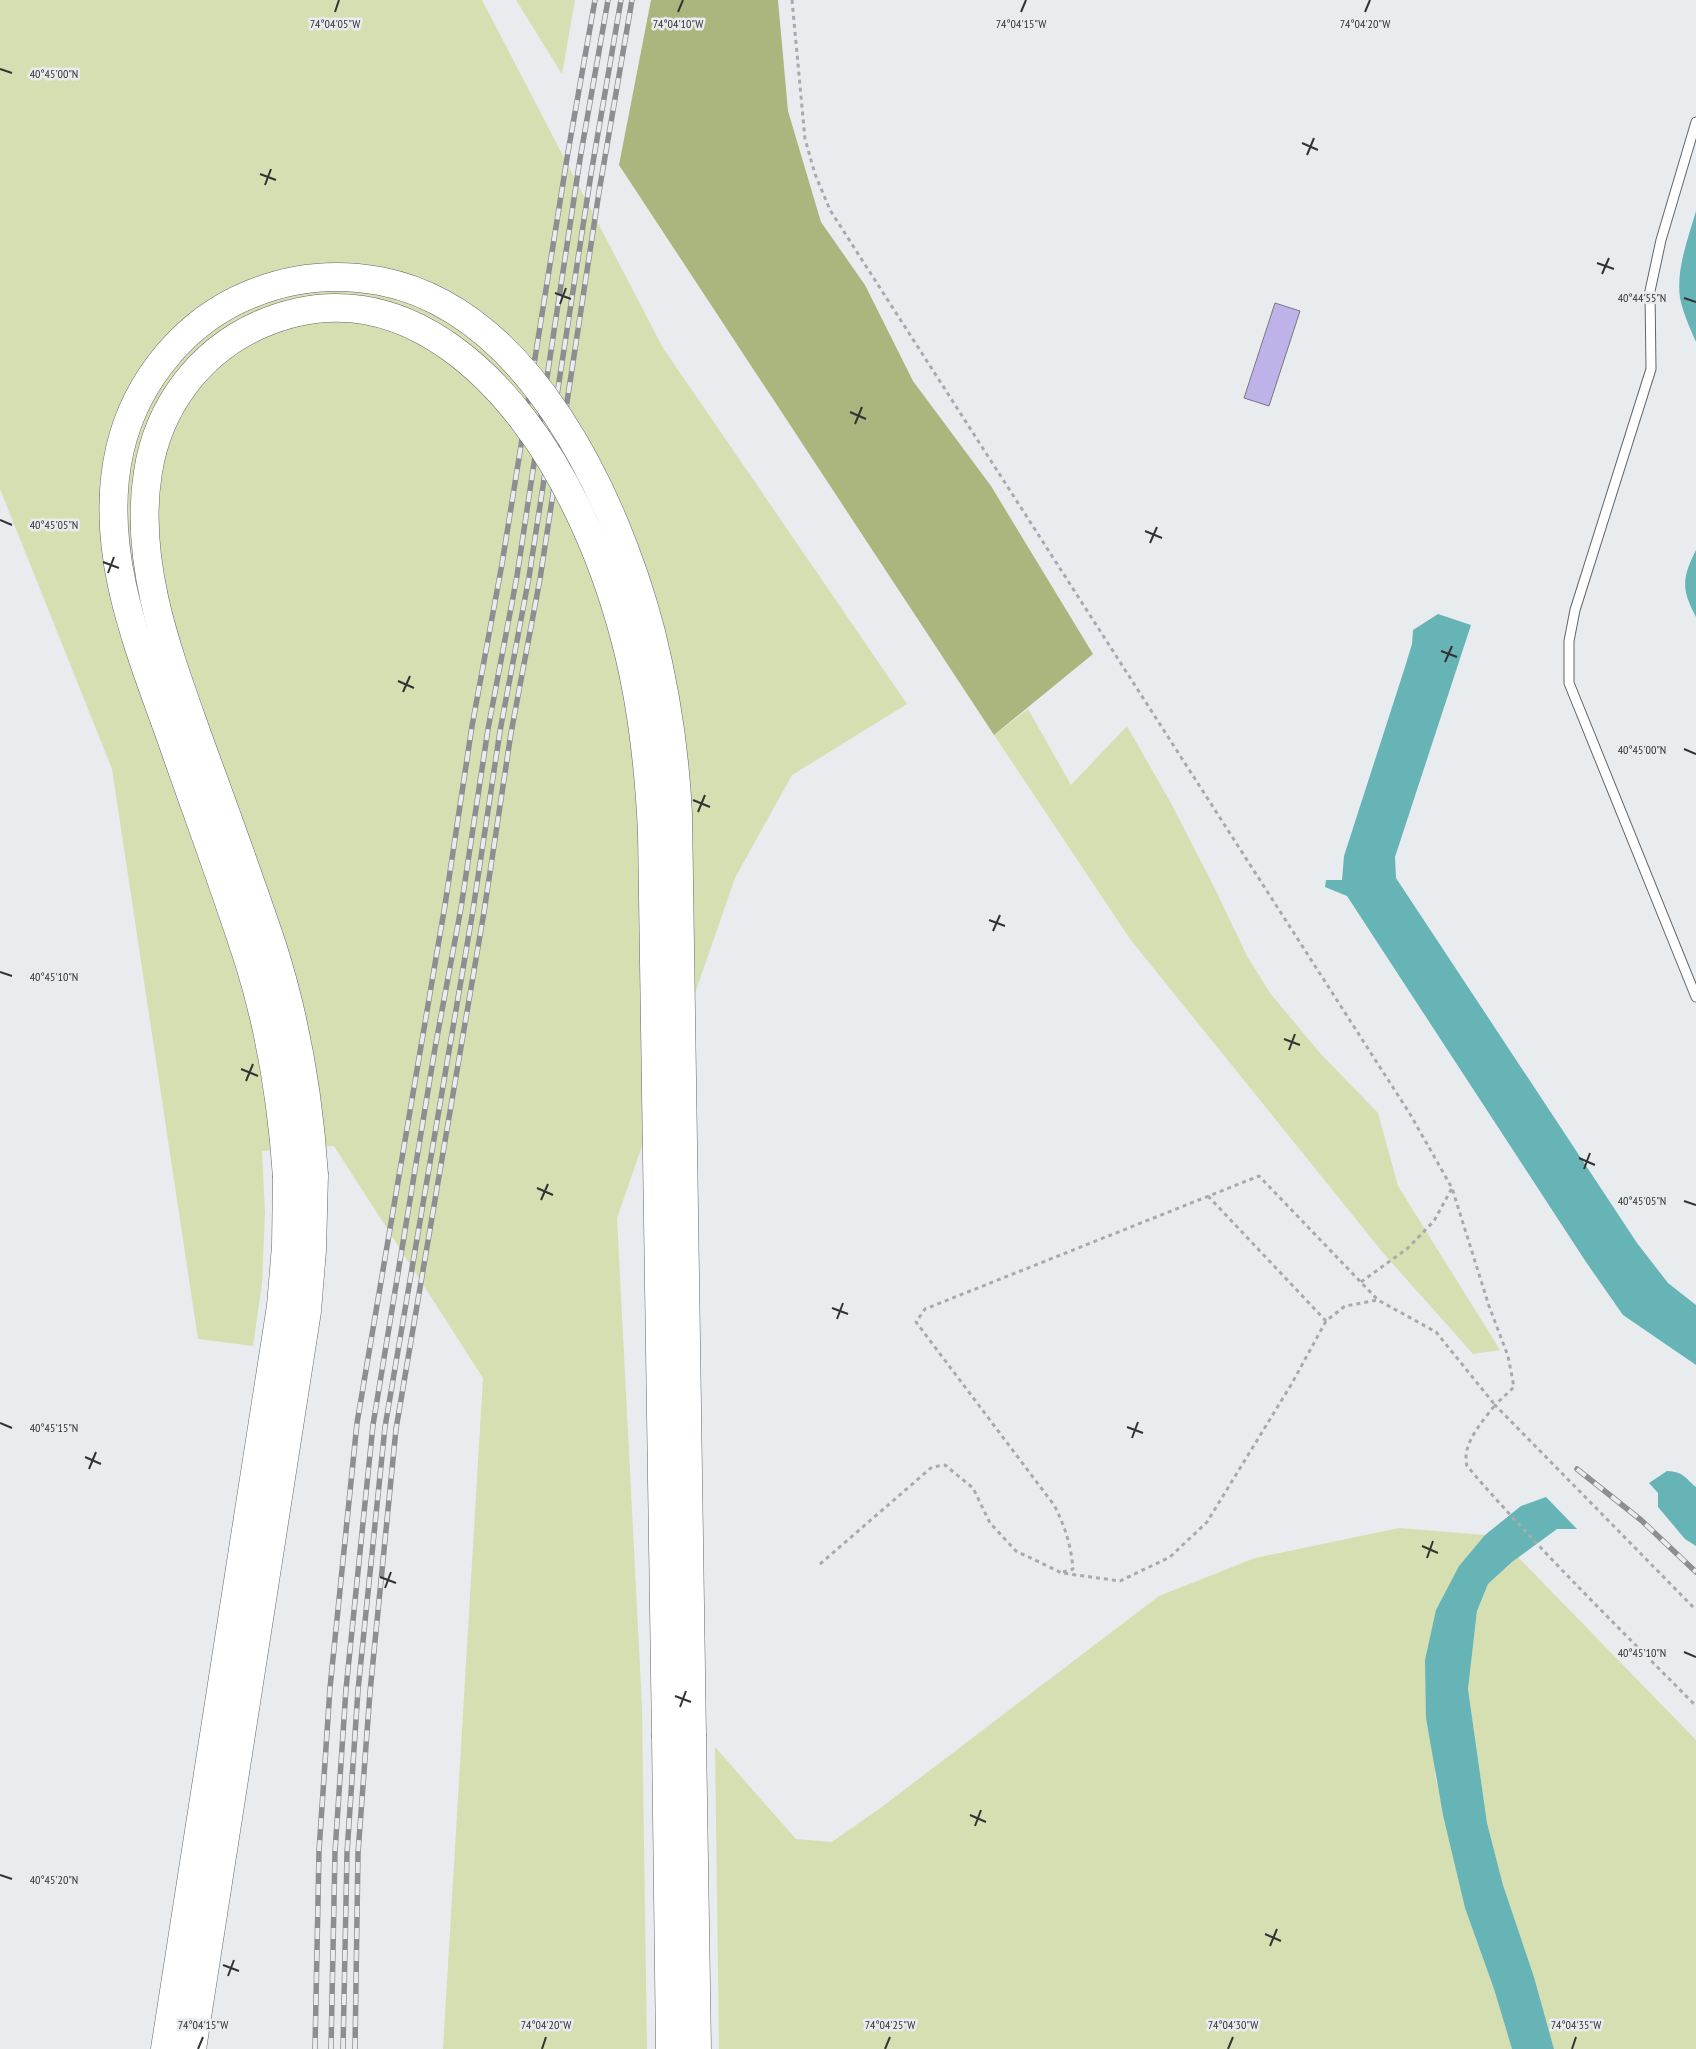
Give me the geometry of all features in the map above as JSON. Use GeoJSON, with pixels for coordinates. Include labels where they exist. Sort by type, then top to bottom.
{"type":"FeatureCollection","features":[{"type":"Feature","properties":{"kind":"highway"},"geometry":{"type":"LineString","coordinates":[[165,2049],[280,1313],[286,1246],[287,1177],[277,1081],[260,1000],[242,941],[133,630],[119,570],[114,530],[114,490],[120,449],[133,408],[154,372],[179,342],[212,315],[248,295],[289,282],[311,278],[350,277],[389,283],[409,289],[446,306],[481,330],[510,357],[550,406],[569,434],[601,496],[631,569],[655,650],[671,731],[678,814],[697,2049]]}},
{"type":"Feature","properties":{"kind":"highway"},"geometry":{"type":"LineString","coordinates":[[192,2049],[304,1330],[311,1270],[314,1175],[305,1086],[293,1022],[283,984],[264,924],[173,666],[158,615],[147,554],[146,491],[153,449],[163,420],[177,394],[204,362],[236,336],[274,318],[314,309],[356,309],[396,318],[432,334],[450,346],[466,358],[497,388],[523,419],[554,465],[586,527],[615,605],[634,677],[648,764],[653,842],[670,2049]]}},
{"type":"Feature","properties":{"kind":"lane"},"geometry":{"type":"LineString","coordinates":[[1696,122],[1661,240],[1650,291],[1651,370],[1577,600],[1569,641],[1569,682],[1696,997]]}},
{"type":"Feature","properties":{"kind":"path"},"geometry":{"type":"LineString","coordinates":[[792,0],[805,139],[815,174],[830,210],[1410,1114],[1452,1188],[1488,1306],[1508,1356],[1514,1387],[1495,1405],[1466,1448],[1464,1457],[1467,1466],[1553,1561],[1696,1706]]}},
{"type":"Feature","properties":{"kind":"path"},"geometry":{"type":"LineString","coordinates":[[1062,1573],[1073,1569],[1072,1550],[1064,1524],[1054,1505],[916,1322],[925,1309],[1258,1176],[1378,1300],[1436,1332],[1495,1405],[1696,1610]]}},
{"type":"Feature","properties":{"kind":"path"},"geometry":{"type":"LineString","coordinates":[[1361,1282],[1408,1248],[1434,1221],[1452,1188]]}},
{"type":"Feature","properties":{"kind":"path"},"geometry":{"type":"LineString","coordinates":[[1208,1196],[1326,1321]]}},
{"type":"Feature","properties":{"kind":"path"},"geometry":{"type":"LineString","coordinates":[[820,1564],[932,1467],[945,1465],[972,1488],[990,1523],[1016,1551],[1062,1573],[1120,1581],[1170,1557],[1207,1522],[1291,1384],[1326,1321],[1345,1306],[1378,1300]]}},
{"type":"Feature","properties":{"kind":"green space"},"geometry":{"type":"Polygon","coordinates":[[[0,0],[482,0],[663,348],[907,704],[792,775],[735,878],[617,1218],[642,1706],[647,2049],[443,2049],[483,1378],[334,1146],[262,1151],[265,1213],[262,1284],[253,1346],[198,1339],[112,769],[0,489],[0,0]]]}},
{"type":"Feature","properties":{"kind":"green space"},"geometry":{"type":"Polygon","coordinates":[[[516,0],[575,0],[562,74],[516,0]]]}},
{"type":"Feature","properties":{"kind":"green space"},"geometry":{"type":"Polygon","coordinates":[[[651,0],[778,0],[788,111],[821,222],[865,285],[913,381],[991,486],[1093,654],[994,735],[619,165],[651,0]]]}},
{"type":"Feature","properties":{"kind":"green space"},"geometry":{"type":"Polygon","coordinates":[[[1028,709],[1071,785],[1127,726],[1172,805],[1247,956],[1270,993],[1319,1052],[1378,1113],[1398,1186],[1500,1350],[1473,1354],[1384,1254],[1130,939],[994,735],[1028,709]]]}},
{"type":"Feature","properties":{"kind":"green space"},"geometry":{"type":"Polygon","coordinates":[[[1399,1528],[1485,1535],[1459,1566],[1435,1775],[1465,1908],[1494,1989],[1512,2049],[719,2049],[715,1747],[796,1839],[832,1842],[883,1806],[1159,1596],[1255,1558],[1399,1528]]]}},
{"type":"Feature","properties":{"kind":"green space"},"geometry":{"type":"Polygon","coordinates":[[[1518,1557],[1696,1740],[1696,2049],[1554,2049],[1534,1977],[1503,1885],[1487,1823],[1468,1689],[1477,1611],[1488,1584],[1518,1557]]]}},
{"type":"Feature","properties":{"kind":"water"},"geometry":{"type":"Polygon","coordinates":[[[1696,211],[1696,342],[1683,309],[1679,287],[1681,265],[1696,211]]]}},
{"type":"Feature","properties":{"kind":"water"},"geometry":{"type":"Polygon","coordinates":[[[1696,550],[1696,617],[1688,599],[1685,584],[1688,568],[1696,550]]]}},
{"type":"Feature","properties":{"kind":"water"},"geometry":{"type":"Polygon","coordinates":[[[1438,614],[1471,625],[1395,857],[1396,878],[1637,1243],[1668,1283],[1696,1305],[1696,1365],[1623,1315],[1586,1262],[1347,896],[1325,887],[1326,880],[1342,880],[1344,856],[1405,667],[1412,644],[1413,630],[1438,614]]]}},
{"type":"Feature","properties":{"kind":"water"},"geometry":{"type":"Polygon","coordinates":[[[1667,1471],[1680,1474],[1696,1487],[1696,1546],[1685,1539],[1658,1507],[1658,1493],[1649,1483],[1667,1471]]]}},
{"type":"Feature","properties":{"kind":"water"},"geometry":{"type":"Polygon","coordinates":[[[1546,1497],[1577,1529],[1557,1529],[1512,1562],[1488,1584],[1477,1611],[1468,1689],[1487,1823],[1503,1885],[1534,1977],[1554,2049],[1512,2049],[1494,1989],[1465,1908],[1443,1815],[1426,1718],[1425,1660],[1436,1610],[1459,1566],[1485,1535],[1521,1506],[1546,1497]]]}},
{"type":"Feature","properties":{"kind":"building"},"geometry":{"type":"Polygon","coordinates":[[[1275,303],[1300,311],[1269,406],[1244,398],[1275,303]]]}},
{"type":"Feature","properties":{"kind":"railway"},"geometry":{"type":"LineString","coordinates":[[315,2049],[319,1851],[330,1688],[357,1423],[445,905],[472,726],[502,564],[568,152],[595,0]]}},
{"type":"Feature","properties":{"kind":"railway"},"geometry":{"type":"LineString","coordinates":[[331,2049],[335,1852],[346,1689],[373,1425],[435,1048],[461,908],[488,729],[517,576],[580,159],[608,0]]}},
{"type":"Feature","properties":{"kind":"railway"},"geometry":{"type":"LineString","coordinates":[[343,2049],[347,1853],[358,1690],[385,1427],[473,910],[500,731],[529,577],[591,174],[621,0]]}},
{"type":"Feature","properties":{"kind":"railway"},"geometry":{"type":"LineString","coordinates":[[355,2049],[358,1853],[370,1692],[396,1429],[484,912],[511,733],[540,579],[599,192],[632,0]]}},
{"type":"Feature","properties":{"kind":"railway"},"geometry":{"type":"LineString","coordinates":[[1577,1469],[1641,1520],[1696,1572]]}}]}
